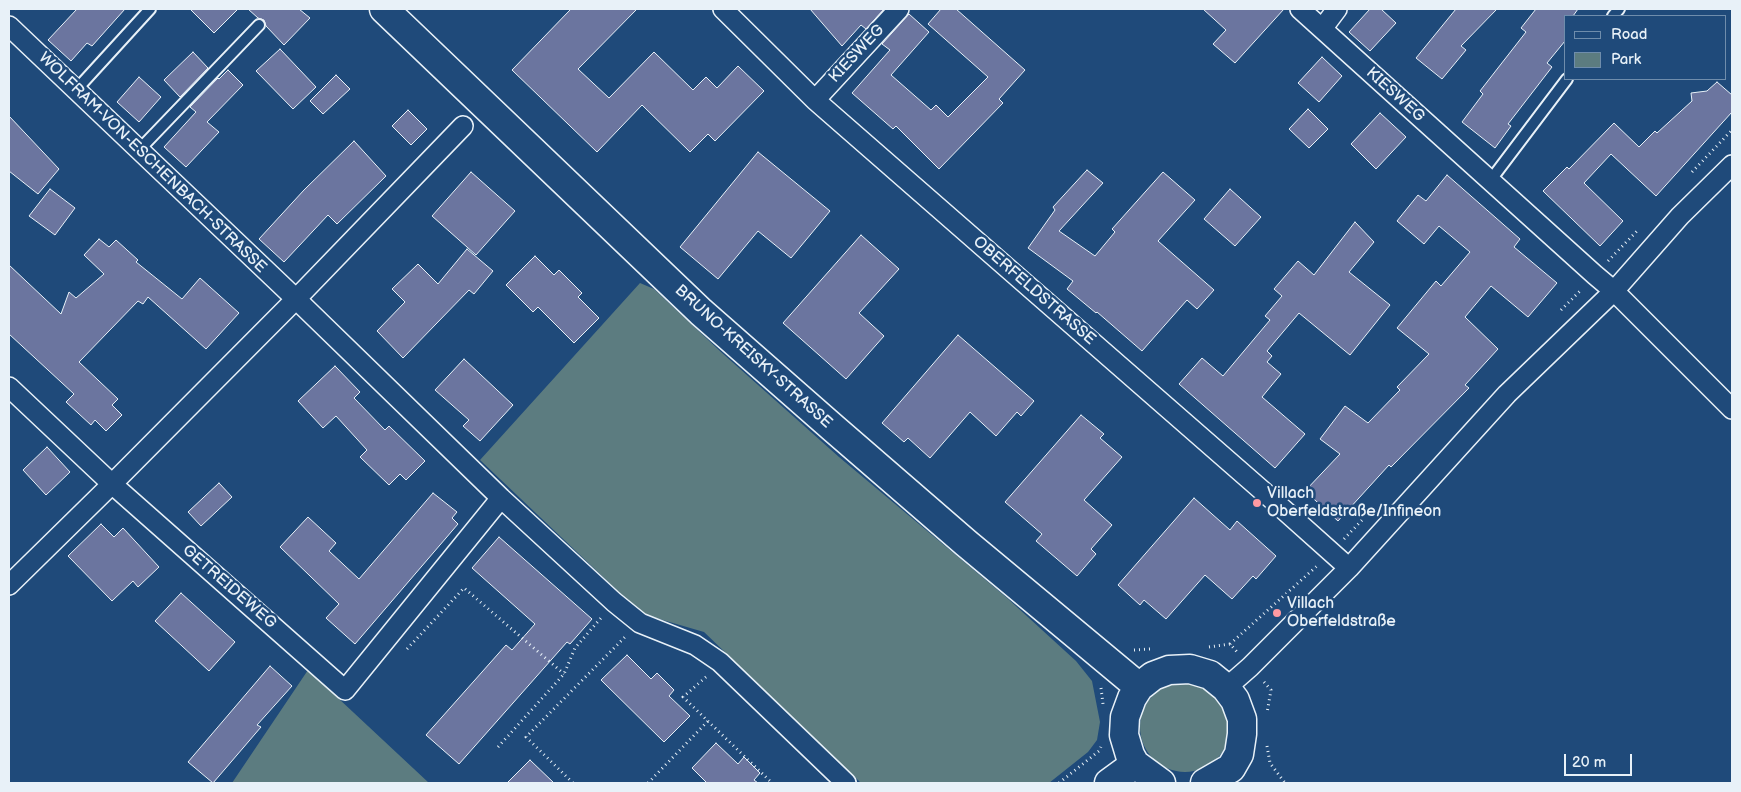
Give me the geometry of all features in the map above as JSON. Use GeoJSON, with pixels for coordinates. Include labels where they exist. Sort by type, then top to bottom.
{"type":"FeatureCollection","features":[{"type":"Feature","properties":{"kind":"street","name":"BRUNO-KREISKY-STRASSE"},"geometry":{"type":"LineString","coordinates":[[384,9],[701,312],[966,543],[1139,687]]}},
{"type":"Feature","properties":{"kind":"street","name":"OBERFELDSTRASSE"},"geometry":{"type":"LineString","coordinates":[[724,9],[815,100],[1265,492],[1349,568]]}},
{"type":"Feature","properties":{"kind":"street","name":"KIESWEG"},"geometry":{"type":"LineString","coordinates":[[815,100],[899,9]]}},
{"type":"Feature","properties":{"kind":"street","name":"KIESWEG"},"geometry":{"type":"LineString","coordinates":[[1300,9],[1614,291],[1732,409]]}},
{"type":"Feature","properties":{"kind":"street"},"geometry":{"type":"LineString","coordinates":[[1322,29],[1337,9]]}},
{"type":"Feature","properties":{"kind":"street","name":"WOLFRAM-VON-ESCHENBACH-STRASSE"},"geometry":{"type":"LineString","coordinates":[[9,26],[296,299],[500,498],[614,602],[640,622],[695,645],[720,662],[846,783]]}},
{"type":"Feature","properties":{"kind":"street"},"geometry":{"type":"LineString","coordinates":[[9,585],[296,299],[463,126]]}},
{"type":"Feature","properties":{"kind":"street"},"geometry":{"type":"LineString","coordinates":[[1226,688],[1250,667],[1349,568],[1507,394],[1614,291],[1680,216],[1732,165]]}},
{"type":"Feature","properties":{"kind":"street","name":"GETREIDEWEG"},"geometry":{"type":"LineString","coordinates":[[9,387],[112,484],[345,690],[500,498]]}},
{"type":"Feature","properties":{"kind":"street"},"geometry":{"type":"LineString","coordinates":[[1161,783],[1135,764],[1130,755],[1124,735],[1125,717],[1132,698],[1139,687],[1153,676],[1170,670],[1190,669],[1210,675],[1226,688],[1235,700],[1242,719],[1237,776],[1214,779],[1205,783]]}},
{"type":"Feature","properties":{"kind":"street"},"geometry":{"type":"LineString","coordinates":[[1109,783],[1135,764]]}},
{"type":"Feature","properties":{"kind":"lane"},"geometry":{"type":"LineString","coordinates":[[76,90],[150,9]]}},
{"type":"Feature","properties":{"kind":"lane"},"geometry":{"type":"LineString","coordinates":[[139,150],[259,25]]}},
{"type":"Feature","properties":{"kind":"lane"},"geometry":{"type":"LineString","coordinates":[[1490,181],[1566,80]]}},
{"type":"Feature","properties":{"kind":"path"},"geometry":{"type":"LineString","coordinates":[[1230,644],[1314,570]]}},
{"type":"Feature","properties":{"kind":"path"},"geometry":{"type":"LineString","coordinates":[[404,652],[464,588],[564,674]]}},
{"type":"Feature","properties":{"kind":"path"},"geometry":{"type":"LineString","coordinates":[[498,747],[564,674],[575,648],[614,602]]}},
{"type":"Feature","properties":{"kind":"path"},"geometry":{"type":"LineString","coordinates":[[573,783],[526,737],[640,622]]}},
{"type":"Feature","properties":{"kind":"path"},"geometry":{"type":"LineString","coordinates":[[707,677],[683,697],[772,783]]}},
{"type":"Feature","properties":{"kind":"path"},"geometry":{"type":"LineString","coordinates":[[1103,704],[1100,687],[1106,681]]}},
{"type":"Feature","properties":{"kind":"path"},"geometry":{"type":"LineString","coordinates":[[1266,684],[1271,690],[1266,715]]}},
{"type":"Feature","properties":{"kind":"path"},"geometry":{"type":"LineString","coordinates":[[648,783],[708,721]]}},
{"type":"Feature","properties":{"kind":"path"},"geometry":{"type":"LineString","coordinates":[[1059,783],[1099,751],[1104,740]]}},
{"type":"Feature","properties":{"kind":"path"},"geometry":{"type":"LineString","coordinates":[[1267,744],[1270,764],[1284,783]]}},
{"type":"Feature","properties":{"kind":"green space"},"geometry":{"type":"Polygon","coordinates":[[[640,283],[654,289],[721,352],[839,457],[1006,597],[1076,661],[1092,681],[1100,722],[1097,740],[1088,752],[1049,783],[861,783],[704,632],[642,614],[480,460],[640,283]]]}},
{"type":"Feature","properties":{"kind":"green space"},"geometry":{"type":"Polygon","coordinates":[[[308,670],[429,783],[232,783],[308,670]]]}},
{"type":"Feature","properties":{"kind":"green space"},"geometry":{"type":"Polygon","coordinates":[[[1185,682],[1202,685],[1217,695],[1227,710],[1230,727],[1227,744],[1217,759],[1202,769],[1185,772],[1168,769],[1153,759],[1143,744],[1140,727],[1143,710],[1153,695],[1168,685],[1185,682]]]}},
{"type":"Feature","properties":{"kind":"building"},"geometry":{"type":"Polygon","coordinates":[[[77,9],[125,9],[92,46],[87,43],[71,61],[48,40],[77,9]]]}},
{"type":"Feature","properties":{"kind":"building"},"geometry":{"type":"Polygon","coordinates":[[[190,9],[238,9],[214,33],[190,9]]]}},
{"type":"Feature","properties":{"kind":"building"},"geometry":{"type":"Polygon","coordinates":[[[248,9],[299,9],[310,18],[284,45],[266,26],[264,20],[258,18],[248,9]]]}},
{"type":"Feature","properties":{"kind":"building"},"geometry":{"type":"Polygon","coordinates":[[[571,9],[637,9],[578,69],[609,98],[654,52],[693,90],[706,77],[717,88],[738,66],[764,91],[715,141],[708,134],[690,152],[642,105],[597,152],[512,70],[571,9]]]}},
{"type":"Feature","properties":{"kind":"building"},"geometry":{"type":"Polygon","coordinates":[[[810,9],[884,9],[866,29],[861,25],[842,46],[810,9]]]}},
{"type":"Feature","properties":{"kind":"building"},"geometry":{"type":"Polygon","coordinates":[[[941,9],[956,9],[1025,70],[999,99],[1003,103],[939,169],[896,126],[893,129],[852,93],[890,50],[882,44],[909,14],[929,32],[891,75],[931,110],[936,105],[948,117],[988,77],[928,24],[941,9]]]}},
{"type":"Feature","properties":{"kind":"building"},"geometry":{"type":"Polygon","coordinates":[[[1203,9],[1284,9],[1235,63],[1213,44],[1226,30],[1203,9]]]}},
{"type":"Feature","properties":{"kind":"building"},"geometry":{"type":"Polygon","coordinates":[[[1370,9],[1381,9],[1396,23],[1370,51],[1349,32],[1370,9]]]}},
{"type":"Feature","properties":{"kind":"building"},"geometry":{"type":"Polygon","coordinates":[[[1456,9],[1497,9],[1461,46],[1466,50],[1442,79],[1416,58],[1456,9]]]}},
{"type":"Feature","properties":{"kind":"building"},"geometry":{"type":"Polygon","coordinates":[[[1536,9],[1578,9],[1574,15],[1564,15],[1564,42],[1547,63],[1552,67],[1508,124],[1511,126],[1495,148],[1462,122],[1483,94],[1480,91],[1526,32],[1521,28],[1536,9]]]}},
{"type":"Feature","properties":{"kind":"building"},"geometry":{"type":"Polygon","coordinates":[[[280,49],[316,87],[293,109],[256,71],[280,49]]]}},
{"type":"Feature","properties":{"kind":"building"},"geometry":{"type":"Polygon","coordinates":[[[193,52],[208,68],[180,97],[164,80],[193,52]]]}},
{"type":"Feature","properties":{"kind":"building"},"geometry":{"type":"Polygon","coordinates":[[[1322,57],[1342,76],[1319,102],[1298,83],[1322,57]]]}},
{"type":"Feature","properties":{"kind":"building"},"geometry":{"type":"Polygon","coordinates":[[[228,70],[243,85],[207,122],[219,132],[186,167],[164,147],[196,112],[190,107],[228,70]]]}},
{"type":"Feature","properties":{"kind":"building"},"geometry":{"type":"Polygon","coordinates":[[[336,75],[350,89],[323,114],[310,101],[336,75]]]}},
{"type":"Feature","properties":{"kind":"building"},"geometry":{"type":"Polygon","coordinates":[[[139,77],[161,97],[139,122],[117,102],[139,77]]]}},
{"type":"Feature","properties":{"kind":"building"},"geometry":{"type":"Polygon","coordinates":[[[1717,82],[1732,95],[1732,112],[1656,196],[1611,154],[1584,183],[1623,221],[1600,246],[1543,191],[1567,167],[1569,169],[1614,123],[1639,147],[1655,131],[1657,133],[1692,101],[1691,93],[1707,91],[1717,82]]]}},
{"type":"Feature","properties":{"kind":"building"},"geometry":{"type":"Polygon","coordinates":[[[1308,109],[1328,129],[1309,148],[1289,129],[1308,109]]]}},
{"type":"Feature","properties":{"kind":"building"},"geometry":{"type":"Polygon","coordinates":[[[408,110],[427,129],[411,145],[392,126],[408,110]]]}},
{"type":"Feature","properties":{"kind":"building"},"geometry":{"type":"Polygon","coordinates":[[[1380,113],[1406,137],[1376,169],[1351,144],[1380,113]]]}},
{"type":"Feature","properties":{"kind":"building"},"geometry":{"type":"Polygon","coordinates":[[[9,116],[59,169],[38,194],[9,171],[9,116]]]}},
{"type":"Feature","properties":{"kind":"building"},"geometry":{"type":"Polygon","coordinates":[[[354,141],[386,176],[337,224],[328,215],[284,262],[259,239],[304,190],[354,141]]]}},
{"type":"Feature","properties":{"kind":"building"},"geometry":{"type":"Polygon","coordinates":[[[758,152],[830,211],[791,258],[758,231],[718,279],[680,247],[758,152]]]}},
{"type":"Feature","properties":{"kind":"building"},"geometry":{"type":"Polygon","coordinates":[[[1087,170],[1103,183],[1059,231],[1095,256],[1115,232],[1112,229],[1163,172],[1195,200],[1158,241],[1214,290],[1197,309],[1187,300],[1142,351],[1067,289],[1073,281],[1028,248],[1055,210],[1053,207],[1087,170]]]}},
{"type":"Feature","properties":{"kind":"building"},"geometry":{"type":"Polygon","coordinates":[[[471,172],[515,211],[476,255],[432,216],[471,172]]]}},
{"type":"Feature","properties":{"kind":"building"},"geometry":{"type":"Polygon","coordinates":[[[1447,175],[1520,239],[1514,247],[1557,283],[1528,317],[1491,286],[1465,317],[1498,349],[1465,385],[1469,388],[1391,467],[1389,465],[1338,521],[1305,491],[1340,454],[1320,439],[1345,406],[1368,423],[1400,390],[1397,387],[1429,354],[1397,328],[1436,281],[1441,286],[1470,252],[1439,226],[1424,244],[1397,221],[1418,195],[1426,201],[1447,175]]]}},
{"type":"Feature","properties":{"kind":"building"},"geometry":{"type":"Polygon","coordinates":[[[50,189],[75,208],[55,235],[29,216],[50,189]]]}},
{"type":"Feature","properties":{"kind":"building"},"geometry":{"type":"Polygon","coordinates":[[[1230,189],[1261,217],[1235,246],[1204,219],[1230,189]]]}},
{"type":"Feature","properties":{"kind":"building"},"geometry":{"type":"Polygon","coordinates":[[[1355,222],[1374,242],[1349,272],[1390,305],[1350,355],[1299,313],[1267,351],[1272,356],[1267,362],[1281,374],[1262,397],[1305,434],[1275,468],[1179,384],[1202,358],[1223,376],[1270,320],[1265,316],[1282,296],[1274,289],[1298,261],[1314,275],[1355,222]]]}},
{"type":"Feature","properties":{"kind":"building"},"geometry":{"type":"Polygon","coordinates":[[[861,235],[899,269],[859,313],[884,336],[846,379],[783,323],[861,235]]]}},
{"type":"Feature","properties":{"kind":"building"},"geometry":{"type":"Polygon","coordinates":[[[99,239],[109,247],[116,240],[138,260],[136,262],[182,299],[200,278],[239,313],[206,349],[148,297],[143,304],[138,301],[79,362],[118,399],[112,405],[122,415],[106,431],[95,420],[91,425],[66,402],[74,394],[9,334],[9,265],[61,314],[69,292],[76,298],[104,274],[84,255],[99,239]]]}},
{"type":"Feature","properties":{"kind":"building"},"geometry":{"type":"Polygon","coordinates":[[[467,249],[493,271],[474,294],[469,290],[403,358],[377,331],[405,302],[392,289],[418,264],[438,284],[467,249]]]}},
{"type":"Feature","properties":{"kind":"building"},"geometry":{"type":"Polygon","coordinates":[[[535,256],[554,275],[559,270],[582,293],[578,297],[599,318],[574,343],[538,307],[533,312],[506,285],[535,256]]]}},
{"type":"Feature","properties":{"kind":"building"},"geometry":{"type":"Polygon","coordinates":[[[958,335],[1034,401],[1021,416],[1017,412],[996,436],[970,412],[930,458],[908,438],[904,442],[882,423],[958,335]]]}},
{"type":"Feature","properties":{"kind":"building"},"geometry":{"type":"Polygon","coordinates":[[[464,359],[513,405],[480,441],[463,426],[469,420],[435,390],[464,359]]]}},
{"type":"Feature","properties":{"kind":"building"},"geometry":{"type":"Polygon","coordinates":[[[335,366],[360,392],[354,398],[385,430],[389,426],[425,461],[406,480],[400,474],[389,485],[360,457],[367,450],[336,416],[323,428],[298,401],[335,366]]]}},
{"type":"Feature","properties":{"kind":"building"},"geometry":{"type":"Polygon","coordinates":[[[1081,415],[1104,434],[1100,438],[1122,457],[1084,500],[1112,525],[1091,549],[1096,554],[1077,576],[1036,541],[1042,534],[1005,502],[1081,415]]]}},
{"type":"Feature","properties":{"kind":"building"},"geometry":{"type":"Polygon","coordinates":[[[47,447],[70,472],[46,495],[23,470],[47,447]]]}},
{"type":"Feature","properties":{"kind":"building"},"geometry":{"type":"Polygon","coordinates":[[[219,483],[232,497],[201,526],[188,512],[219,483]]]}},
{"type":"Feature","properties":{"kind":"building"},"geometry":{"type":"Polygon","coordinates":[[[433,493],[457,512],[452,518],[458,524],[355,644],[326,618],[339,604],[280,547],[308,517],[336,543],[329,551],[359,579],[433,493]]]}},
{"type":"Feature","properties":{"kind":"building"},"geometry":{"type":"Polygon","coordinates":[[[1194,498],[1230,530],[1237,521],[1276,556],[1256,579],[1253,576],[1232,599],[1205,575],[1166,619],[1144,600],[1140,605],[1118,585],[1194,498]]]}},
{"type":"Feature","properties":{"kind":"building"},"geometry":{"type":"Polygon","coordinates":[[[101,524],[114,537],[123,528],[159,567],[138,587],[133,581],[112,601],[68,556],[101,524]]]}},
{"type":"Feature","properties":{"kind":"building"},"geometry":{"type":"Polygon","coordinates":[[[499,537],[592,619],[570,644],[567,642],[459,764],[426,735],[506,645],[512,650],[535,624],[472,568],[499,537]]]}},
{"type":"Feature","properties":{"kind":"building"},"geometry":{"type":"Polygon","coordinates":[[[181,593],[235,642],[209,671],[155,621],[181,593]]]}},
{"type":"Feature","properties":{"kind":"building"},"geometry":{"type":"Polygon","coordinates":[[[627,655],[651,679],[657,673],[674,690],[669,696],[690,716],[664,742],[601,680],[627,655]]]}},
{"type":"Feature","properties":{"kind":"building"},"geometry":{"type":"Polygon","coordinates":[[[270,666],[292,686],[257,725],[261,727],[213,783],[188,762],[270,666]]]}},
{"type":"Feature","properties":{"kind":"building"},"geometry":{"type":"Polygon","coordinates":[[[716,743],[738,764],[744,757],[760,773],[754,780],[758,783],[707,783],[692,768],[716,743]]]}},
{"type":"Feature","properties":{"kind":"building"},"geometry":{"type":"Polygon","coordinates":[[[530,760],[554,783],[507,783],[530,760]]]}},
{"type":"Feature","properties":{"kind":"place","name":"Villach Oberfeldstraße/Infineon"},"geometry":{"type":"Point","coordinates":[1257,503]}},
{"type":"Feature","properties":{"kind":"place","name":"Villach Oberfeldstraße"},"geometry":{"type":"Point","coordinates":[1277,613]}}]}
